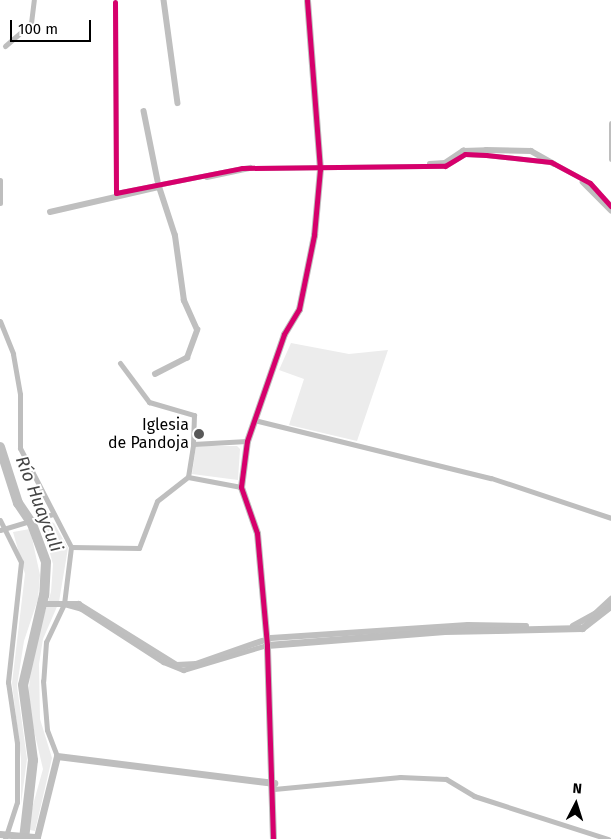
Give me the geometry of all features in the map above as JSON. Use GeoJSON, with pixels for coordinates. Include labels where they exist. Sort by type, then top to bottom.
{"type":"FeatureCollection","features":[{"type":"Feature","properties":{"kind":"street"},"geometry":{"type":"LineString","coordinates":[[5,46],[31,23],[34,0]]}},
{"type":"Feature","properties":{"kind":"street"},"geometry":{"type":"LineString","coordinates":[[273,839],[274,786],[267,645],[257,533],[241,487],[247,441],[284,334],[300,309],[314,235],[320,169],[307,0]]}},
{"type":"Feature","properties":{"kind":"street"},"geometry":{"type":"LineString","coordinates":[[116,2],[116,193],[242,168],[320,169],[444,166],[465,154],[537,157],[590,183],[611,206]]}},
{"type":"Feature","properties":{"kind":"street"},"geometry":{"type":"LineString","coordinates":[[611,123],[611,159]]}},
{"type":"Feature","properties":{"kind":"street"},"geometry":{"type":"LineString","coordinates":[[0,180],[0,204]]}},
{"type":"Feature","properties":{"kind":"street"},"geometry":{"type":"LineString","coordinates":[[0,321],[13,354],[20,394],[20,448],[71,547],[64,604],[46,642],[43,681],[47,730],[57,756],[35,838],[5,836],[17,802],[17,743],[8,682],[21,562],[2,530],[0,520]]}},
{"type":"Feature","properties":{"kind":"street"},"geometry":{"type":"LineString","coordinates":[[120,363],[149,402],[194,415],[193,444],[188,478]]}},
{"type":"Feature","properties":{"kind":"street"},"geometry":{"type":"LineString","coordinates":[[254,420],[491,478],[611,518]]}},
{"type":"Feature","properties":{"kind":"street"},"geometry":{"type":"LineString","coordinates":[[193,444],[247,441]]}},
{"type":"Feature","properties":{"kind":"street"},"geometry":{"type":"LineString","coordinates":[[71,547],[139,548],[156,500],[188,478],[241,487]]}},
{"type":"Feature","properties":{"kind":"street"},"geometry":{"type":"LineString","coordinates":[[2,530],[24,525],[53,514]]}},
{"type":"Feature","properties":{"kind":"street"},"geometry":{"type":"LineString","coordinates":[[64,604],[81,609],[163,662],[183,670],[267,645],[444,631],[582,628],[596,619],[611,605]]}},
{"type":"Feature","properties":{"kind":"street"},"geometry":{"type":"LineString","coordinates":[[57,756],[274,786],[400,777],[446,779],[474,796],[608,839]]}},
{"type":"Feature","properties":{"kind":"shaded area"},"geometry":{"type":"Polygon","coordinates":[[[291,343],[349,354],[388,350],[357,441],[289,425],[304,379],[279,370],[291,343]]]}},
{"type":"Feature","properties":{"kind":"shaded area"},"geometry":{"type":"Polygon","coordinates":[[[196,446],[237,446],[240,449],[238,480],[192,474],[196,446]]]}},
{"type":"Feature","properties":{"kind":"shaded area"},"geometry":{"type":"Polygon","coordinates":[[[47,520],[54,523],[68,548],[59,602],[43,639],[39,664],[40,719],[52,758],[35,831],[30,830],[31,812],[43,769],[30,714],[29,688],[32,654],[51,592],[53,564],[41,522],[47,520]]]}},
{"type":"Feature","properties":{"kind":"shaded area"},"geometry":{"type":"Polygon","coordinates":[[[30,529],[40,575],[38,599],[24,641],[17,686],[27,759],[21,804],[21,759],[12,683],[25,574],[13,532],[30,529]]]}},
{"type":"Feature","properties":{"kind":"waterway"},"geometry":{"type":"LineString","coordinates":[[164,0],[178,103]]}},
{"type":"Feature","properties":{"kind":"waterway"},"geometry":{"type":"LineString","coordinates":[[144,111],[158,181]]}},
{"type":"Feature","properties":{"kind":"waterway"},"geometry":{"type":"LineString","coordinates":[[430,164],[445,163],[463,151],[486,150],[531,151],[554,164]]}},
{"type":"Feature","properties":{"kind":"waterway"},"geometry":{"type":"LineString","coordinates":[[207,177],[250,168]]}},
{"type":"Feature","properties":{"kind":"waterway"},"geometry":{"type":"LineString","coordinates":[[583,182],[611,210]]}},
{"type":"Feature","properties":{"kind":"waterway"},"geometry":{"type":"LineString","coordinates":[[50,212],[159,187]]}},
{"type":"Feature","properties":{"kind":"waterway"},"geometry":{"type":"LineString","coordinates":[[155,374],[187,358],[197,330],[184,301],[175,236],[159,187]]}},
{"type":"Feature","properties":{"kind":"waterway","name":"Río Huayculi"},"geometry":{"type":"LineString","coordinates":[[0,447],[18,503],[32,524],[46,562],[44,595],[23,685],[33,760],[24,839]]}},
{"type":"Feature","properties":{"kind":"waterway"},"geometry":{"type":"LineString","coordinates":[[573,626],[595,614],[611,599]]}},
{"type":"Feature","properties":{"kind":"waterway"},"geometry":{"type":"LineString","coordinates":[[41,604],[79,604],[177,665],[196,664],[262,641]]}},
{"type":"Feature","properties":{"kind":"waterway"},"geometry":{"type":"LineString","coordinates":[[271,638],[468,625],[526,626]]}},
{"type":"Feature","properties":{"kind":"cycle path"},"geometry":{"type":"LineString","coordinates":[[273,839],[267,645],[257,533],[241,487],[247,441],[284,334],[299,309],[314,235],[320,169],[307,0]]}},
{"type":"Feature","properties":{"kind":"cycle path"},"geometry":{"type":"LineString","coordinates":[[115,2],[116,193],[242,168],[445,166],[465,154],[551,162],[590,183],[611,206]]}},
{"type":"Feature","properties":{"kind":"place","name":"Iglesia de Pandoja"},"geometry":{"type":"Point","coordinates":[199,434]}}]}
